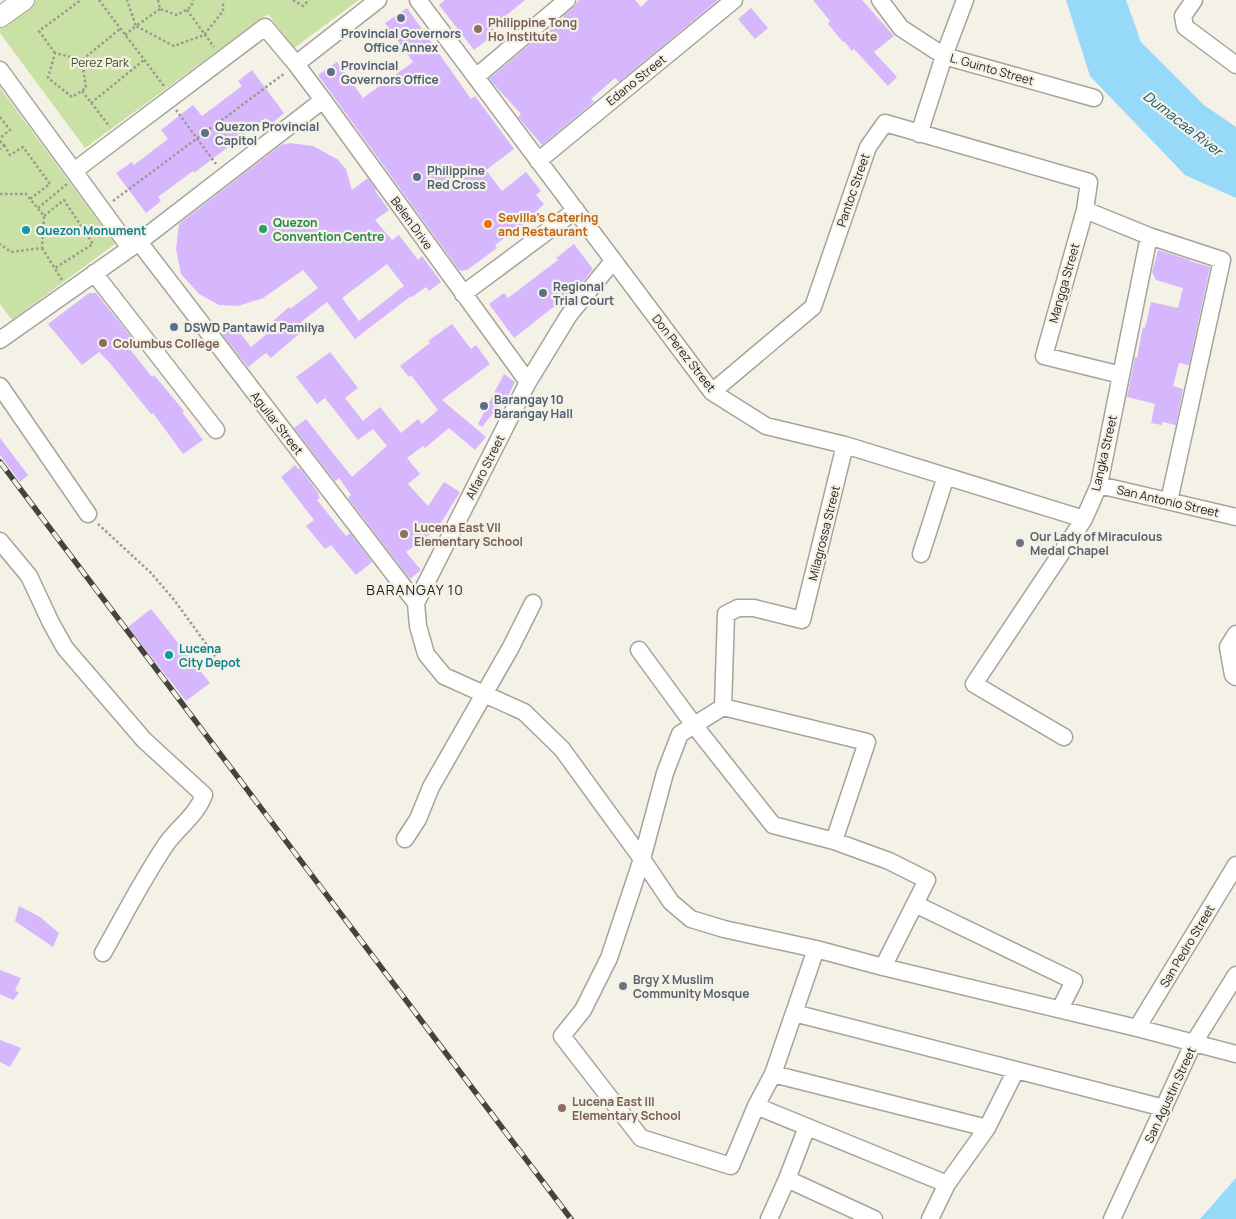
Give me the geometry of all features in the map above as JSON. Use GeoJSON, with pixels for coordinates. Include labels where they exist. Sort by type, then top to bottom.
{"type":"FeatureCollection","features":[{"type":"Feature","properties":{"kind":"main road"},"geometry":{"type":"LineString","coordinates":[[0,17],[24,0]]}},
{"type":"Feature","properties":{"kind":"street"},"geometry":{"type":"LineString","coordinates":[[296,64],[378,0]]}},
{"type":"Feature","properties":{"kind":"street","name":"Don Perez Street"},"geometry":{"type":"LineString","coordinates":[[418,0],[712,392],[766,426],[845,445],[1084,518]]}},
{"type":"Feature","properties":{"kind":"street"},"geometry":{"type":"LineString","coordinates":[[476,76],[567,0]]}},
{"type":"Feature","properties":{"kind":"street","name":"Edano Street"},"geometry":{"type":"LineString","coordinates":[[538,161],[734,0]]}},
{"type":"Feature","properties":{"kind":"street","name":"L. Guinto Street"},"geometry":{"type":"LineString","coordinates":[[880,0],[901,28],[944,56],[1094,98]]}},
{"type":"Feature","properties":{"kind":"street"},"geometry":{"type":"LineString","coordinates":[[919,134],[944,56],[965,0]]}},
{"type":"Feature","properties":{"kind":"street"},"geometry":{"type":"LineString","coordinates":[[1194,0],[1183,16],[1185,27],[1236,64]]}},
{"type":"Feature","properties":{"kind":"street","name":"Belen Drive"},"geometry":{"type":"LineString","coordinates":[[223,58],[264,27],[296,64],[323,100],[528,382]]}},
{"type":"Feature","properties":{"kind":"street"},"geometry":{"type":"LineString","coordinates":[[73,176],[118,138],[173,101],[223,58]]}},
{"type":"Feature","properties":{"kind":"street","name":"Aguilar Street"},"geometry":{"type":"LineString","coordinates":[[0,70],[73,176],[134,245],[416,604]]}},
{"type":"Feature","properties":{"kind":"street"},"geometry":{"type":"LineString","coordinates":[[0,340],[134,245],[323,100]]}},
{"type":"Feature","properties":{"kind":"street","name":"Pantoc Street"},"geometry":{"type":"LineString","coordinates":[[712,392],[813,307],[868,147],[885,123],[1089,182],[1085,210]]}},
{"type":"Feature","properties":{"kind":"street"},"geometry":{"type":"LineString","coordinates":[[463,294],[576,210]]}},
{"type":"Feature","properties":{"kind":"street"},"geometry":{"type":"LineString","coordinates":[[1085,210],[1149,236],[1222,260],[1169,501]]}},
{"type":"Feature","properties":{"kind":"street","name":"Mangga Street"},"geometry":{"type":"LineString","coordinates":[[1085,210],[1044,356],[1121,375]]}},
{"type":"Feature","properties":{"kind":"street","name":"Langka Street"},"geometry":{"type":"LineString","coordinates":[[1064,737],[974,684],[1084,518],[1099,485],[1149,236]]}},
{"type":"Feature","properties":{"kind":"street","name":"Alfaro Street"},"geometry":{"type":"LineString","coordinates":[[416,604],[528,382],[569,315],[613,261]]}},
{"type":"Feature","properties":{"kind":"street"},"geometry":{"type":"LineString","coordinates":[[94,273],[216,430]]}},
{"type":"Feature","properties":{"kind":"street"},"geometry":{"type":"LineString","coordinates":[[0,386],[88,514]]}},
{"type":"Feature","properties":{"kind":"street","name":"Milagrossa Street"},"geometry":{"type":"LineString","coordinates":[[723,707],[726,614],[738,608],[754,608],[802,620],[845,445]]}},
{"type":"Feature","properties":{"kind":"street"},"geometry":{"type":"LineString","coordinates":[[921,554],[946,476]]}},
{"type":"Feature","properties":{"kind":"street","name":"San Antonio Street"},"geometry":{"type":"LineString","coordinates":[[1099,485],[1236,517]]}},
{"type":"Feature","properties":{"kind":"street"},"geometry":{"type":"LineString","coordinates":[[0,541],[29,576],[65,648],[144,740],[204,795],[200,805],[168,842],[150,870],[103,953]]}},
{"type":"Feature","properties":{"kind":"street"},"geometry":{"type":"LineString","coordinates":[[405,839],[418,819],[431,787],[511,647],[533,603]]}},
{"type":"Feature","properties":{"kind":"street"},"geometry":{"type":"LineString","coordinates":[[416,604],[418,626],[426,654],[444,676],[524,712],[562,749],[671,902],[691,919],[724,929],[816,949],[883,968],[1060,1009],[1236,1054]]}},
{"type":"Feature","properties":{"kind":"street"},"geometry":{"type":"LineString","coordinates":[[1234,676],[1228,647],[1236,634]]}},
{"type":"Feature","properties":{"kind":"street"},"geometry":{"type":"LineString","coordinates":[[639,650],[694,725],[773,825],[834,841],[889,861],[927,880],[883,968]]}},
{"type":"Feature","properties":{"kind":"street"},"geometry":{"type":"LineString","coordinates":[[816,949],[773,1074],[756,1106],[731,1166],[642,1138],[562,1036],[583,1010],[609,958],[642,859],[668,765],[680,734],[723,707],[868,742],[834,841]]}},
{"type":"Feature","properties":{"kind":"street","name":"San Pedro Street"},"geometry":{"type":"LineString","coordinates":[[1137,1028],[1236,865]]}},
{"type":"Feature","properties":{"kind":"street"},"geometry":{"type":"LineString","coordinates":[[915,904],[1074,981],[1060,1009]]}},
{"type":"Feature","properties":{"kind":"street","name":"San Agustin Street"},"geometry":{"type":"LineString","coordinates":[[1112,1219],[1194,1044],[1236,975]]}},
{"type":"Feature","properties":{"kind":"street"},"geometry":{"type":"LineString","coordinates":[[794,1013],[1164,1108]]}},
{"type":"Feature","properties":{"kind":"street"},"geometry":{"type":"LineString","coordinates":[[930,1219],[947,1184],[988,1128],[1016,1070]]}},
{"type":"Feature","properties":{"kind":"street"},"geometry":{"type":"LineString","coordinates":[[773,1074],[988,1128]]}},
{"type":"Feature","properties":{"kind":"street"},"geometry":{"type":"LineString","coordinates":[[756,1106],[947,1184]]}},
{"type":"Feature","properties":{"kind":"street"},"geometry":{"type":"LineString","coordinates":[[769,1219],[807,1127]]}},
{"type":"Feature","properties":{"kind":"street"},"geometry":{"type":"LineString","coordinates":[[787,1179],[874,1219]]}},
{"type":"Feature","properties":{"kind":"path"},"geometry":{"type":"LineString","coordinates":[[81,0],[39,32],[56,53],[82,60]]}},
{"type":"Feature","properties":{"kind":"path"},"geometry":{"type":"LineString","coordinates":[[98,0],[144,60],[220,169]]}},
{"type":"Feature","properties":{"kind":"path"},"geometry":{"type":"LineString","coordinates":[[127,0],[136,26],[174,46],[204,35],[223,11],[223,1]]}},
{"type":"Feature","properties":{"kind":"path"},"geometry":{"type":"LineString","coordinates":[[158,0],[160,9]]}},
{"type":"Feature","properties":{"kind":"path"},"geometry":{"type":"LineString","coordinates":[[160,9],[177,15],[191,7],[193,0]]}},
{"type":"Feature","properties":{"kind":"path"},"geometry":{"type":"LineString","coordinates":[[292,0],[303,6],[309,0]]}},
{"type":"Feature","properties":{"kind":"path"},"geometry":{"type":"LineString","coordinates":[[125,35],[160,9]]}},
{"type":"Feature","properties":{"kind":"path"},"geometry":{"type":"LineString","coordinates":[[187,10],[223,58]]}},
{"type":"Feature","properties":{"kind":"path"},"geometry":{"type":"LineString","coordinates":[[82,60],[120,30]]}},
{"type":"Feature","properties":{"kind":"path"},"geometry":{"type":"LineString","coordinates":[[56,53],[48,78],[72,97],[86,88],[82,60]]}},
{"type":"Feature","properties":{"kind":"path"},"geometry":{"type":"LineString","coordinates":[[91,103],[144,60]]}},
{"type":"Feature","properties":{"kind":"path"},"geometry":{"type":"LineString","coordinates":[[102,209],[296,64]]}},
{"type":"Feature","properties":{"kind":"path"},"geometry":{"type":"LineString","coordinates":[[82,91],[118,138]]}},
{"type":"Feature","properties":{"kind":"path"},"geometry":{"type":"LineString","coordinates":[[0,117],[10,130],[0,140],[10,155],[23,147],[50,184],[30,199]]}},
{"type":"Feature","properties":{"kind":"path"},"geometry":{"type":"LineString","coordinates":[[0,149],[4,145]]}},
{"type":"Feature","properties":{"kind":"path"},"geometry":{"type":"LineString","coordinates":[[38,208],[73,176]]}},
{"type":"Feature","properties":{"kind":"path"},"geometry":{"type":"LineString","coordinates":[[0,194],[26,194],[44,216],[42,248],[69,290]]}},
{"type":"Feature","properties":{"kind":"path"},"geometry":{"type":"LineString","coordinates":[[44,216],[64,200],[93,244],[55,268]]}},
{"type":"Feature","properties":{"kind":"path"},"geometry":{"type":"LineString","coordinates":[[0,244],[10,252],[42,248]]}},
{"type":"Feature","properties":{"kind":"path"},"geometry":{"type":"LineString","coordinates":[[88,514],[151,573],[175,601],[220,663]]}},
{"type":"Feature","properties":{"kind":"green space","name":"Perez Park"},"geometry":{"type":"Polygon","coordinates":[[[35,0],[359,0],[294,48],[268,14],[85,148],[0,33],[0,26],[35,0]]]}},
{"type":"Feature","properties":{"kind":"green space"},"geometry":{"type":"Polygon","coordinates":[[[0,88],[115,244],[12,320],[0,304],[0,88]]]}},
{"type":"Feature","properties":{"kind":"water","name":"Dumacaa River"},"geometry":{"type":"Polygon","coordinates":[[[1066,0],[1126,0],[1141,42],[1204,105],[1236,127],[1236,198],[1185,175],[1090,76],[1066,0]]]}},
{"type":"Feature","properties":{"kind":"water"},"geometry":{"type":"Polygon","coordinates":[[[1236,1178],[1236,1219],[1200,1219],[1236,1178]]]}},
{"type":"Feature","properties":{"kind":"building","name":"Philippine Tong Ho Institute"},"geometry":{"type":"Polygon","coordinates":[[[445,0],[525,0],[492,27],[496,33],[474,50],[439,5],[445,0]]]}},
{"type":"Feature","properties":{"kind":"building"},"geometry":{"type":"Polygon","coordinates":[[[579,0],[635,0],[641,7],[648,0],[718,0],[619,82],[615,78],[591,99],[594,102],[542,145],[518,117],[521,114],[489,79],[564,18],[563,16],[579,0]]]}},
{"type":"Feature","properties":{"kind":"building"},"geometry":{"type":"Polygon","coordinates":[[[813,0],[862,0],[894,36],[874,52],[897,77],[888,86],[854,49],[852,51],[843,42],[828,24],[830,21],[813,0]]]}},
{"type":"Feature","properties":{"kind":"building"},"geometry":{"type":"Polygon","coordinates":[[[407,8],[471,99],[475,96],[514,149],[486,170],[502,191],[526,172],[541,191],[536,195],[544,204],[522,225],[495,245],[497,248],[467,270],[459,270],[318,75],[337,62],[363,98],[413,62],[385,23],[407,8]]]}},
{"type":"Feature","properties":{"kind":"building"},"geometry":{"type":"Polygon","coordinates":[[[751,8],[768,28],[755,39],[738,19],[751,8]]]}},
{"type":"Feature","properties":{"kind":"building"},"geometry":{"type":"Polygon","coordinates":[[[252,70],[284,113],[271,124],[266,118],[194,173],[193,171],[158,197],[161,201],[146,213],[116,173],[132,162],[134,165],[168,139],[161,130],[193,105],[202,116],[242,86],[238,81],[252,70]]]}},
{"type":"Feature","properties":{"kind":"building","name":"Quezon Convention Centre"},"geometry":{"type":"Polygon","coordinates":[[[290,143],[313,146],[337,159],[346,169],[352,190],[368,178],[389,210],[375,220],[392,240],[399,235],[418,260],[422,256],[441,282],[429,291],[426,287],[411,296],[355,339],[327,302],[301,322],[306,328],[271,358],[266,353],[248,367],[221,333],[233,324],[251,347],[277,325],[273,321],[289,307],[290,309],[318,288],[303,270],[263,298],[238,306],[219,305],[199,294],[181,274],[176,249],[179,224],[281,145],[290,143]],[[387,264],[342,298],[359,321],[404,286],[387,264]]]}},
{"type":"Feature","properties":{"kind":"building"},"geometry":{"type":"Polygon","coordinates":[[[574,244],[593,269],[579,287],[514,338],[489,304],[504,293],[508,298],[558,260],[556,258],[574,244]]]}},
{"type":"Feature","properties":{"kind":"building"},"geometry":{"type":"Polygon","coordinates":[[[1158,250],[1210,267],[1189,365],[1179,363],[1173,386],[1183,389],[1176,425],[1162,422],[1162,425],[1151,423],[1155,404],[1127,397],[1135,357],[1137,358],[1143,327],[1145,328],[1151,302],[1178,308],[1183,288],[1156,280],[1152,272],[1158,250]]]}},
{"type":"Feature","properties":{"kind":"building"},"geometry":{"type":"Polygon","coordinates":[[[89,293],[96,293],[136,343],[129,348],[152,377],[154,375],[184,411],[182,412],[203,440],[183,454],[153,413],[151,414],[99,352],[82,365],[48,324],[89,293]]]}},
{"type":"Feature","properties":{"kind":"building"},"geometry":{"type":"Polygon","coordinates":[[[452,324],[471,349],[476,345],[490,364],[442,400],[486,437],[475,450],[449,428],[425,448],[423,446],[407,458],[420,474],[408,484],[428,506],[444,482],[460,492],[437,529],[406,552],[421,570],[410,579],[348,498],[351,495],[339,478],[335,481],[294,428],[306,419],[352,477],[387,446],[373,429],[358,440],[325,398],[317,404],[296,377],[330,352],[358,388],[345,398],[363,421],[380,407],[401,433],[418,419],[422,424],[438,410],[411,375],[409,377],[400,366],[430,343],[428,341],[452,324]]]}},
{"type":"Feature","properties":{"kind":"building"},"geometry":{"type":"Polygon","coordinates":[[[504,374],[515,382],[504,404],[501,403],[482,427],[478,424],[504,374]]]}},
{"type":"Feature","properties":{"kind":"building"},"geometry":{"type":"Polygon","coordinates":[[[0,438],[28,475],[20,482],[0,455],[0,438]]]}},
{"type":"Feature","properties":{"kind":"building"},"geometry":{"type":"Polygon","coordinates":[[[295,465],[298,469],[300,468],[319,494],[320,498],[317,500],[346,536],[350,533],[372,562],[356,575],[331,545],[325,549],[306,526],[314,520],[281,477],[295,465]]]}},
{"type":"Feature","properties":{"kind":"building","name":"Lucena City Depot"},"geometry":{"type":"Polygon","coordinates":[[[151,609],[210,683],[186,701],[128,627],[151,609]]]}},
{"type":"Feature","properties":{"kind":"building"},"geometry":{"type":"Polygon","coordinates":[[[19,906],[40,917],[59,933],[53,947],[15,921],[19,906]]]}},
{"type":"Feature","properties":{"kind":"building"},"geometry":{"type":"Polygon","coordinates":[[[0,970],[21,978],[15,990],[19,993],[13,1000],[0,994],[0,970]]]}},
{"type":"Feature","properties":{"kind":"building"},"geometry":{"type":"Polygon","coordinates":[[[0,1040],[21,1048],[10,1067],[0,1062],[0,1040]]]}},
{"type":"Feature","properties":{"kind":"railway"},"geometry":{"type":"LineString","coordinates":[[0,462],[571,1219]]}},
{"type":"Feature","properties":{"kind":"place","name":"Provincial Governors Office Annex"},"geometry":{"type":"Point","coordinates":[401,18]}},
{"type":"Feature","properties":{"kind":"place","name":"Philippine Tong Ho Institute"},"geometry":{"type":"Point","coordinates":[478,29]}},
{"type":"Feature","properties":{"kind":"place","name":"Provincial Governors Office"},"geometry":{"type":"Point","coordinates":[331,72]}},
{"type":"Feature","properties":{"kind":"place","name":"Quezon Provincial Capitol"},"geometry":{"type":"Point","coordinates":[205,133]}},
{"type":"Feature","properties":{"kind":"place","name":"Philippine Red Cross"},"geometry":{"type":"Point","coordinates":[417,177]}},
{"type":"Feature","properties":{"kind":"place","name":"Sevilla's Catering and Restaurant"},"geometry":{"type":"Point","coordinates":[488,224]}},
{"type":"Feature","properties":{"kind":"place","name":"Quezon Convention Centre"},"geometry":{"type":"Point","coordinates":[263,229]}},
{"type":"Feature","properties":{"kind":"place","name":"Quezon Monument"},"geometry":{"type":"Point","coordinates":[26,230]}},
{"type":"Feature","properties":{"kind":"place","name":"Regional Trial Court"},"geometry":{"type":"Point","coordinates":[543,293]}},
{"type":"Feature","properties":{"kind":"place","name":"DSWD Pantawid Pamilya"},"geometry":{"type":"Point","coordinates":[174,327]}},
{"type":"Feature","properties":{"kind":"place","name":"Columbus College"},"geometry":{"type":"Point","coordinates":[103,343]}},
{"type":"Feature","properties":{"kind":"place","name":"Barangay 10 Barangay Hall"},"geometry":{"type":"Point","coordinates":[484,406]}},
{"type":"Feature","properties":{"kind":"place","name":"Lucena East VII Elementary School"},"geometry":{"type":"Point","coordinates":[404,534]}},
{"type":"Feature","properties":{"kind":"place","name":"Our Lady of Miraculous Medal Chapel"},"geometry":{"type":"Point","coordinates":[1020,543]}},
{"type":"Feature","properties":{"kind":"place","name":"Lucena City Depot"},"geometry":{"type":"Point","coordinates":[169,655]}},
{"type":"Feature","properties":{"kind":"place","name":"Brgy X Muslim Community Mosque"},"geometry":{"type":"Point","coordinates":[623,986]}},
{"type":"Feature","properties":{"kind":"place","name":"Lucena East III Elementary School"},"geometry":{"type":"Point","coordinates":[562,1108]}},
{"type":"Feature","properties":{"kind":"district","name":"BARANGAY 10"},"geometry":{"type":"Point","coordinates":[415,589]}}]}
